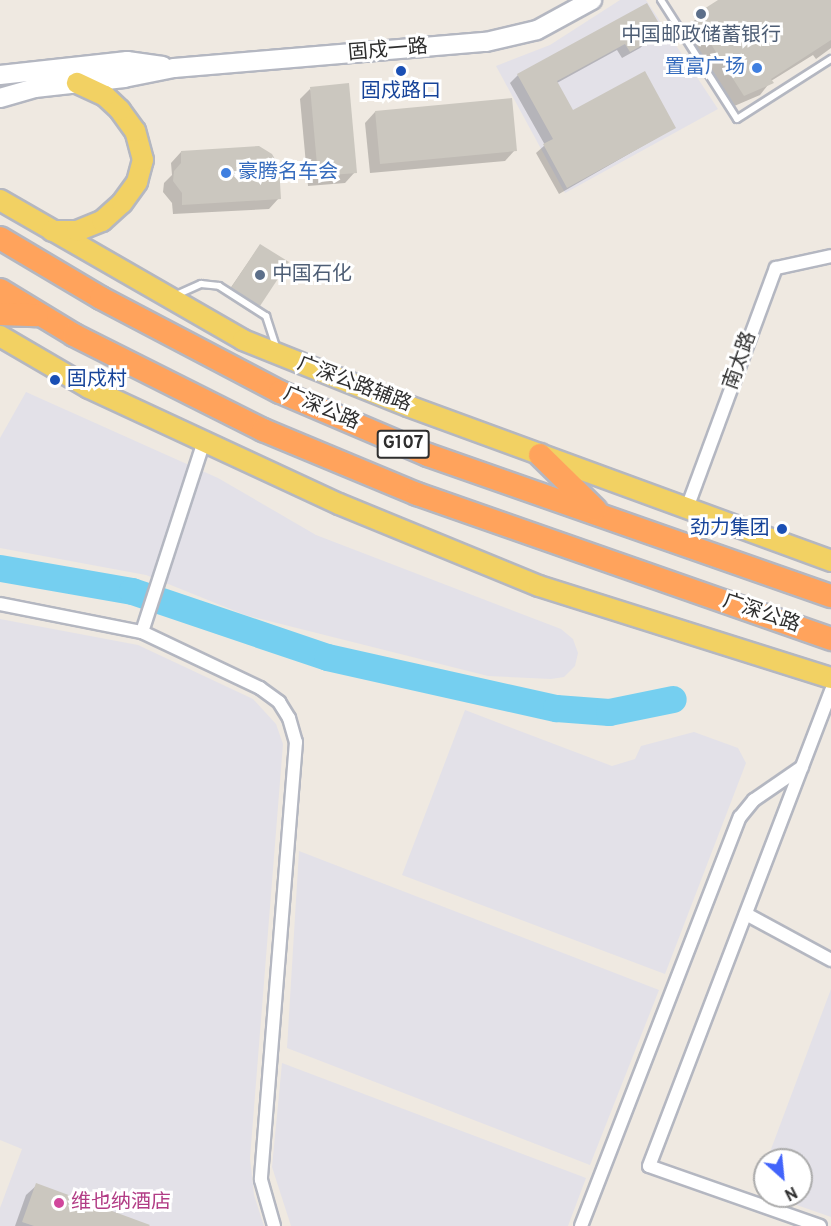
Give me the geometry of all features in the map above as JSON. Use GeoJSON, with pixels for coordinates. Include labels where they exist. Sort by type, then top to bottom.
{"type":"FeatureCollection","features":[{"type":"Feature","properties":{"kind":"highway","name":"广深公路"},"geometry":{"type":"LineString","coordinates":[[0,238],[101,298],[280,392],[428,454],[831,596]]}},
{"type":"Feature","properties":{"kind":"highway","name":"广深公路"},"geometry":{"type":"LineString","coordinates":[[0,290],[41,315],[263,430],[417,494],[831,639]]}},
{"type":"Feature","properties":{"kind":"highway"},"geometry":{"type":"LineString","coordinates":[[0,314],[41,315]]}},
{"type":"Feature","properties":{"kind":"highway"},"geometry":{"type":"LineString","coordinates":[[540,455],[601,515]]}},
{"type":"Feature","properties":{"kind":"main road"},"geometry":{"type":"LineString","coordinates":[[51,231],[77,231],[102,221],[122,203],[137,182],[143,160],[135,131],[120,110],[105,96],[77,84]]}},
{"type":"Feature","properties":{"kind":"main road","name":"广深公路辅路"},"geometry":{"type":"LineString","coordinates":[[0,200],[165,298],[243,340],[540,455],[831,561]]}},
{"type":"Feature","properties":{"kind":"main road"},"geometry":{"type":"LineString","coordinates":[[0,336],[89,388],[339,504],[539,586],[831,678]]}},
{"type":"Feature","properties":{"kind":"street","name":"固戍一路"},"geometry":{"type":"LineString","coordinates":[[0,98],[35,88],[77,84],[174,68],[486,42],[537,30],[592,0]]}},
{"type":"Feature","properties":{"kind":"street","name":"固戍一路"},"geometry":{"type":"LineString","coordinates":[[0,75],[127,62],[174,68]]}},
{"type":"Feature","properties":{"kind":"street","name":"南太路"},"geometry":{"type":"LineString","coordinates":[[687,508],[776,268],[831,256]]}},
{"type":"Feature","properties":{"kind":"street"},"geometry":{"type":"LineString","coordinates":[[142,632],[204,441]]}},
{"type":"Feature","properties":{"kind":"street"},"geometry":{"type":"LineString","coordinates":[[0,604],[142,632],[260,688],[279,702],[296,742],[262,1158],[261,1180],[274,1226]]}},
{"type":"Feature","properties":{"kind":"street"},"geometry":{"type":"LineString","coordinates":[[820,1226],[650,1166],[831,691]]}},
{"type":"Feature","properties":{"kind":"street"},"geometry":{"type":"LineString","coordinates":[[581,1226],[740,818],[754,800],[802,767]]}},
{"type":"Feature","properties":{"kind":"street"},"geometry":{"type":"LineString","coordinates":[[746,914],[831,960]]}},
{"type":"Feature","properties":{"kind":"lane"},"geometry":{"type":"LineString","coordinates":[[661,0],[737,119],[831,58]]}},
{"type":"Feature","properties":{"kind":"lane"},"geometry":{"type":"LineString","coordinates":[[165,298],[201,284],[219,286],[266,316],[276,349],[283,357]]}},
{"type":"Feature","properties":{"kind":"shaded area"},"geometry":{"type":"Polygon","coordinates":[[[620,0],[646,0],[718,109],[565,193],[496,66],[550,45],[620,0]]]}},
{"type":"Feature","properties":{"kind":"shaded area"},"geometry":{"type":"Polygon","coordinates":[[[26,392],[218,478],[316,535],[561,629],[573,639],[578,653],[575,666],[564,677],[551,679],[488,676],[245,615],[146,575],[0,548],[0,438],[26,392]]]}},
{"type":"Feature","properties":{"kind":"shaded area"},"geometry":{"type":"Polygon","coordinates":[[[0,619],[138,645],[253,699],[276,724],[283,744],[250,1158],[254,1195],[264,1226],[0,1226],[0,1208],[22,1149],[0,1140],[0,619]]]}},
{"type":"Feature","properties":{"kind":"shaded area"},"geometry":{"type":"Polygon","coordinates":[[[465,710],[612,766],[635,759],[641,746],[694,732],[738,748],[746,763],[665,974],[402,875],[465,710]]]}},
{"type":"Feature","properties":{"kind":"shaded area"},"geometry":{"type":"Polygon","coordinates":[[[299,851],[659,990],[590,1165],[287,1048],[299,851]]]}},
{"type":"Feature","properties":{"kind":"shaded area"},"geometry":{"type":"Polygon","coordinates":[[[831,989],[831,1217],[805,1208],[813,1208],[813,1148],[771,1148],[831,989]]]}},
{"type":"Feature","properties":{"kind":"shaded area"},"geometry":{"type":"Polygon","coordinates":[[[282,1063],[586,1178],[568,1226],[291,1226],[272,1167],[282,1063]]]}},
{"type":"Feature","properties":{"kind":"building","name":"置富广场"},"geometry":{"type":"Polygon","coordinates":[[[718,0],[831,0],[831,40],[771,79],[774,83],[744,96],[693,16],[718,0]]]}},
{"type":"Feature","properties":{"kind":"building"},"geometry":{"type":"Polygon","coordinates":[[[647,3],[660,25],[645,33],[650,41],[630,52],[625,44],[557,81],[573,110],[645,71],[676,128],[567,188],[543,144],[553,139],[517,74],[647,3]]]}},
{"type":"Feature","properties":{"kind":"building"},"geometry":{"type":"Polygon","coordinates":[[[349,83],[357,173],[318,176],[310,87],[349,83]]]}},
{"type":"Feature","properties":{"kind":"building"},"geometry":{"type":"Polygon","coordinates":[[[512,98],[517,151],[380,164],[375,111],[512,98]]]}},
{"type":"Feature","properties":{"kind":"building","name":"豪腾名车会"},"geometry":{"type":"Polygon","coordinates":[[[259,146],[272,154],[279,166],[281,199],[182,205],[182,193],[173,181],[174,171],[181,163],[181,151],[259,146]]]}},
{"type":"Feature","properties":{"kind":"building","name":"中国石化"},"geometry":{"type":"Polygon","coordinates":[[[260,244],[289,262],[260,306],[231,288],[260,244]]]}},
{"type":"Feature","properties":{"kind":"building","name":"维也纳酒店"},"geometry":{"type":"Polygon","coordinates":[[[36,1183],[150,1225],[34,1226],[22,1222],[36,1183]]]}},
{"type":"Feature","properties":{"kind":"waterway"},"geometry":{"type":"LineString","coordinates":[[0,568],[132,591],[327,657],[556,708],[609,712],[673,699]]}},
{"type":"Feature","properties":{"kind":"place","name":"中国邮政储蓄银行"},"geometry":{"type":"Point","coordinates":[701,14]}},
{"type":"Feature","properties":{"kind":"place","name":"置富广场"},"geometry":{"type":"Point","coordinates":[757,68]}},
{"type":"Feature","properties":{"kind":"place","name":"固戍路口"},"geometry":{"type":"Point","coordinates":[401,71]}},
{"type":"Feature","properties":{"kind":"place","name":"豪腾名车会"},"geometry":{"type":"Point","coordinates":[226,173]}},
{"type":"Feature","properties":{"kind":"place","name":"中国石化"},"geometry":{"type":"Point","coordinates":[260,275]}},
{"type":"Feature","properties":{"kind":"place","name":"固戍村"},"geometry":{"type":"Point","coordinates":[55,380]}},
{"type":"Feature","properties":{"kind":"place","name":"劲力集团"},"geometry":{"type":"Point","coordinates":[782,529]}},
{"type":"Feature","properties":{"kind":"place","name":"维也纳酒店"},"geometry":{"type":"Point","coordinates":[59,1203]}}]}
